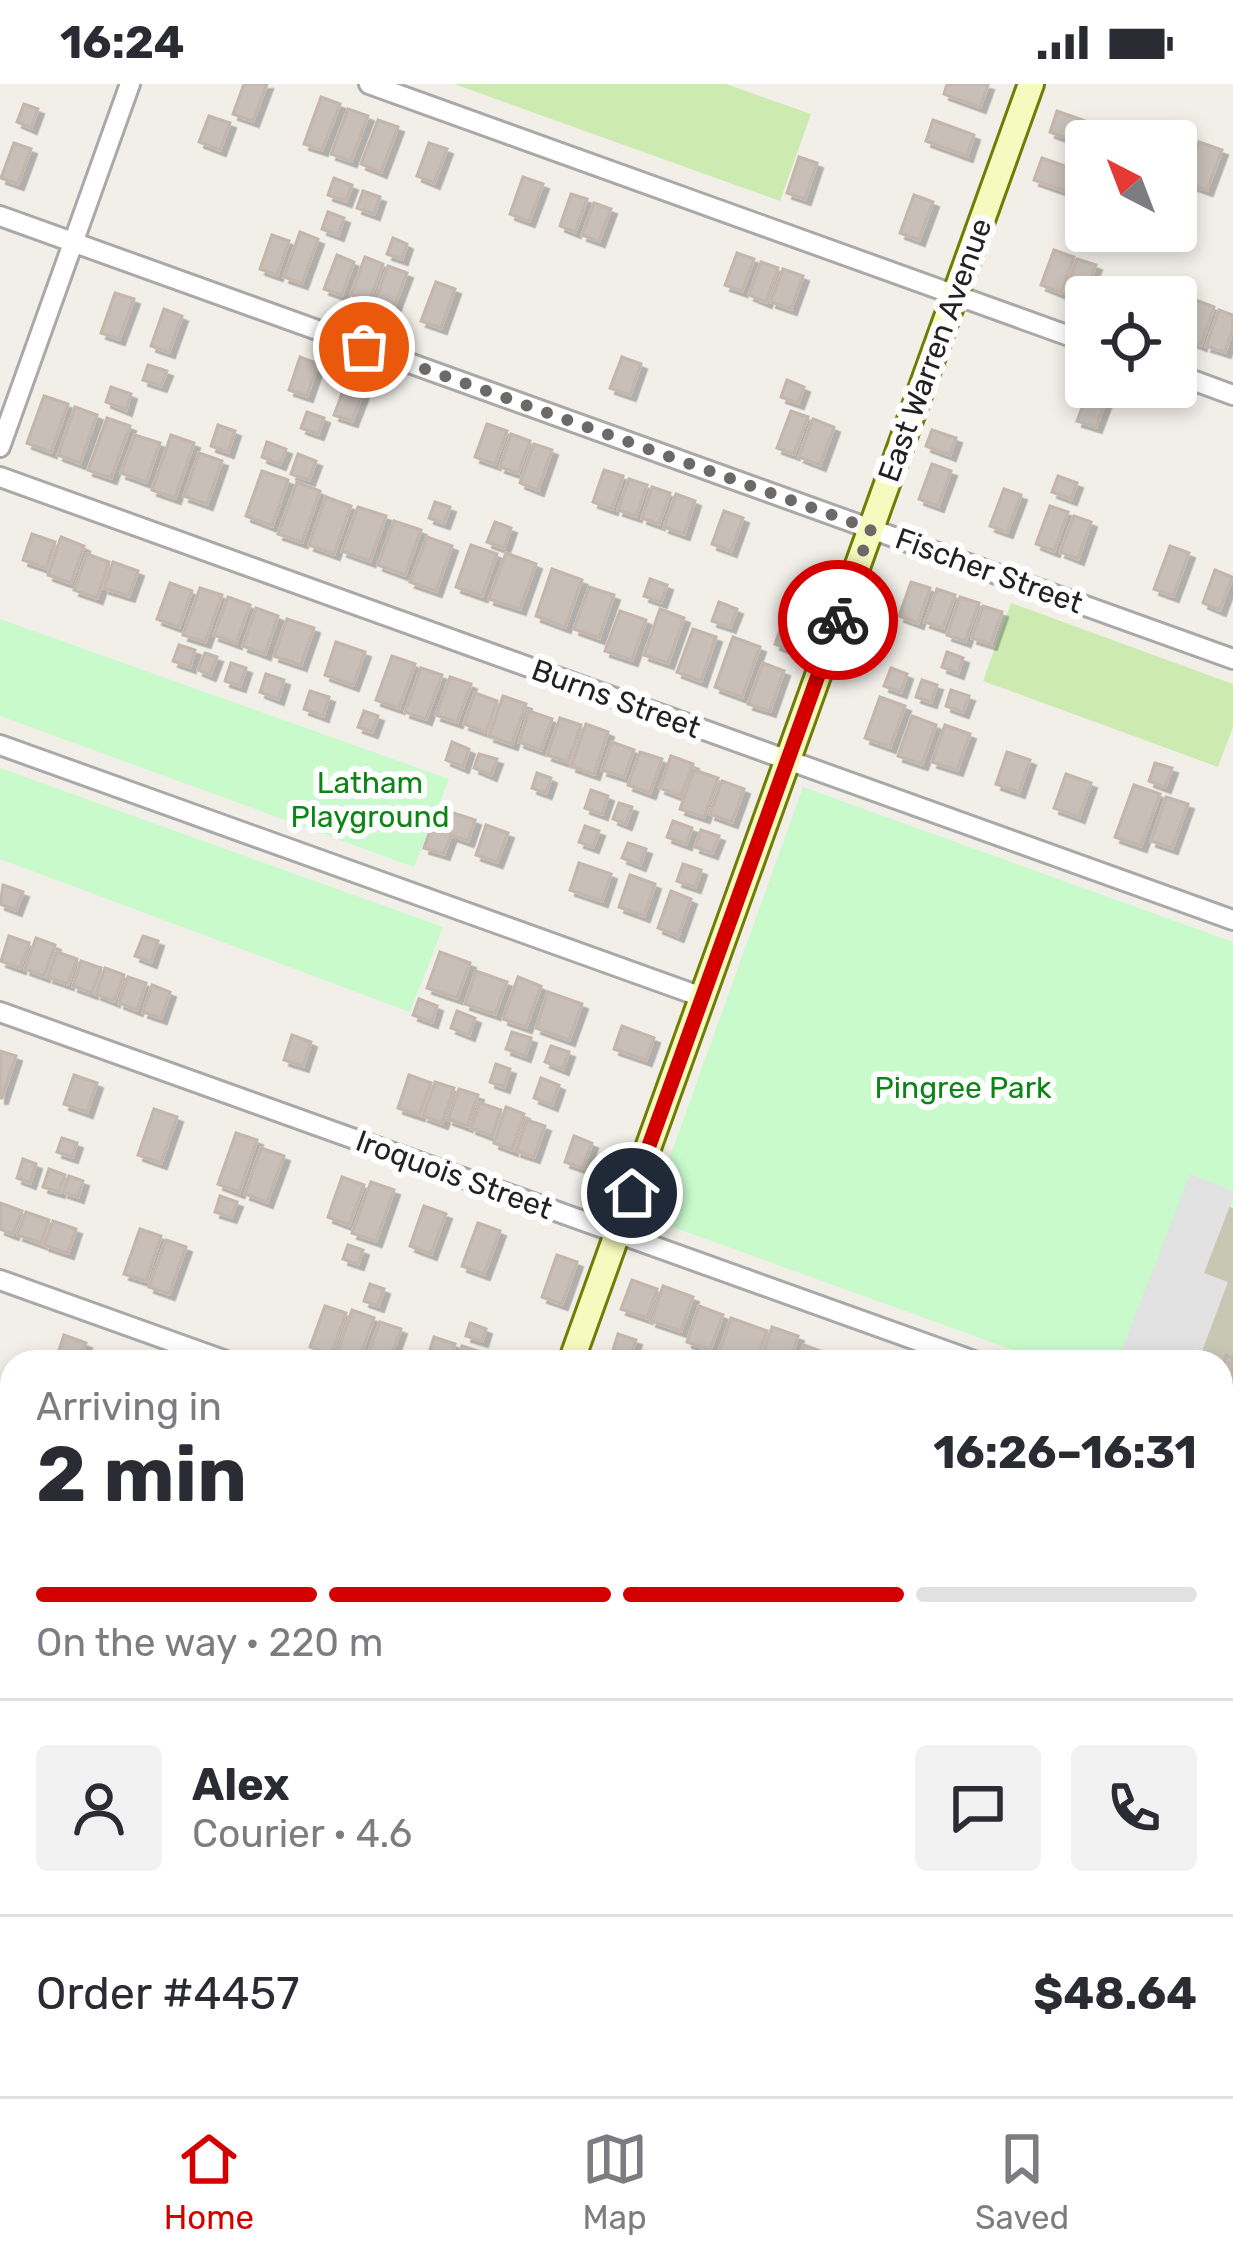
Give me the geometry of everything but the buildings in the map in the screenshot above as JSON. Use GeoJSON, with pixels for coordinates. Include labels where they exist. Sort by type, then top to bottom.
{"type":"FeatureCollection","features":[{"type":"Feature","properties":{"kind":"main road","name":"East Warren Avenue"},"geometry":{"type":"LineString","coordinates":[[575,1350],[1030,84]]}},
{"type":"Feature","properties":{"kind":"street"},"geometry":{"type":"LineString","coordinates":[[0,447],[130,84]]}},
{"type":"Feature","properties":{"kind":"street"},"geometry":{"type":"LineString","coordinates":[[369,84],[1065,334]]}},
{"type":"Feature","properties":{"kind":"street","name":"Fischer Street"},"geometry":{"type":"LineString","coordinates":[[0,216],[1233,659]]}},
{"type":"Feature","properties":{"kind":"street"},"geometry":{"type":"LineString","coordinates":[[1197,382],[1233,395]]}},
{"type":"Feature","properties":{"kind":"street","name":"Burns Street"},"geometry":{"type":"LineString","coordinates":[[0,477],[1233,920]]}},
{"type":"Feature","properties":{"kind":"street"},"geometry":{"type":"LineString","coordinates":[[0,745],[702,997]]}},
{"type":"Feature","properties":{"kind":"street","name":"Iroquois Street"},"geometry":{"type":"LineString","coordinates":[[0,1012],[944,1350]]}},
{"type":"Feature","properties":{"kind":"street"},"geometry":{"type":"LineString","coordinates":[[0,1280],[195,1350]]}},
{"type":"Feature","properties":{"kind":"shaded area"},"geometry":{"type":"Polygon","coordinates":[[[1190,1174],[1233,1191],[1204,1273],[1228,1282],[1202,1350],[1122,1350],[1190,1174]]]}},
{"type":"Feature","properties":{"kind":"shaded area"},"geometry":{"type":"Polygon","coordinates":[[[1218,1203],[1233,1208],[1233,1350],[1163,1350],[1218,1203]]]}},
{"type":"Feature","properties":{"kind":"green space"},"geometry":{"type":"Polygon","coordinates":[[[454,84],[726,84],[811,114],[780,201],[454,84]]]}},
{"type":"Feature","properties":{"kind":"green space"},"geometry":{"type":"Polygon","coordinates":[[[1011,603],[1233,684],[1233,727],[1218,767],[983,681],[1011,603]]]}},
{"type":"Feature","properties":{"kind":"green space","name":"Latham Playground"},"geometry":{"type":"Polygon","coordinates":[[[0,619],[449,779],[414,867],[0,716],[0,619]]]}},
{"type":"Feature","properties":{"kind":"green space","name":"Latham Playground"},"geometry":{"type":"Polygon","coordinates":[[[0,768],[443,927],[410,1012],[0,859],[0,768]]]}},
{"type":"Feature","properties":{"kind":"green space","name":"Pingree Park"},"geometry":{"type":"Polygon","coordinates":[[[803,787],[1233,942],[1233,1208],[1219,1203],[1164,1350],[1013,1350],[648,1218],[803,787]]]}},
{"type":"Feature","properties":{"kind":"way so far"},"geometry":{"type":"LineString","coordinates":[[364,347],[871,529],[838,620]]}},
{"type":"Feature","properties":{"kind":"route"},"geometry":{"type":"LineString","coordinates":[[632,1193],[838,620]]}}]}
